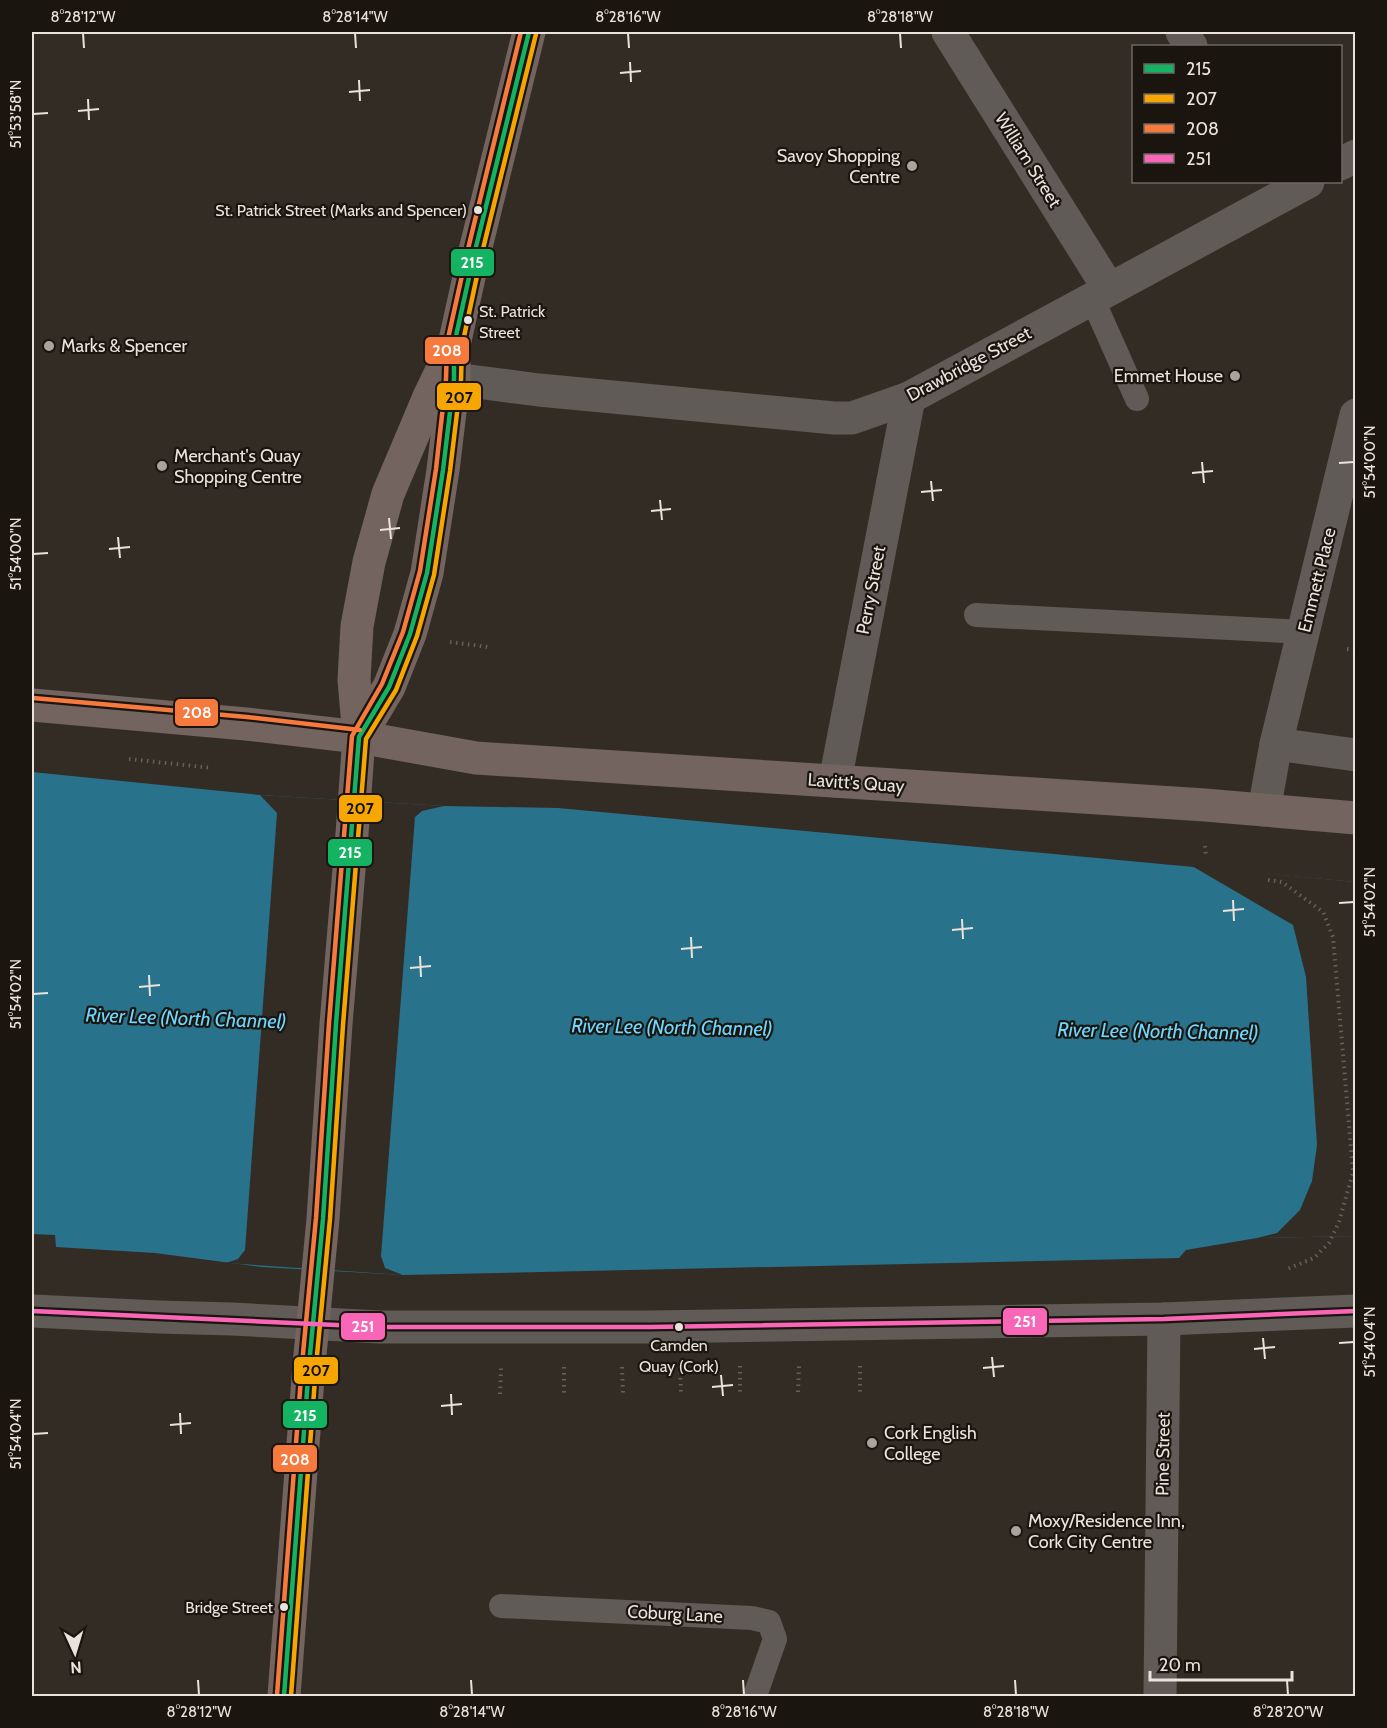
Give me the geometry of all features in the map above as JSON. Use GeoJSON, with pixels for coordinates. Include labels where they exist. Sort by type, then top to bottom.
{"type":"FeatureCollection","features":[{"type":"Feature","properties":{"kind":"highway"},"geometry":{"type":"LineString","coordinates":[[359,737],[388,687],[410,634],[427,573],[454,380],[454,345],[529,32]]}},
{"type":"Feature","properties":{"kind":"highway"},"geometry":{"type":"LineString","coordinates":[[284,1696],[359,737],[354,680],[357,626],[369,562],[388,494],[454,345]]}},
{"type":"Feature","properties":{"kind":"highway","name":"Lavitt's Quay"},"geometry":{"type":"LineString","coordinates":[[32,705],[359,737],[476,758],[1356,818]]}},
{"type":"Feature","properties":{"kind":"street","name":"William Street"},"geometry":{"type":"LineString","coordinates":[[948,32],[1100,293]]}},
{"type":"Feature","properties":{"kind":"street"},"geometry":{"type":"LineString","coordinates":[[1182,32],[1190,45]]}},
{"type":"Feature","properties":{"kind":"street"},"geometry":{"type":"LineString","coordinates":[[1342,163],[1356,156]]}},
{"type":"Feature","properties":{"kind":"street","name":"Drawbridge Street"},"geometry":{"type":"LineString","coordinates":[[454,380],[539,390],[852,418],[909,398],[1100,293],[1287,186]]}},
{"type":"Feature","properties":{"kind":"street","name":"Perry Street"},"geometry":{"type":"LineString","coordinates":[[835,782],[909,398]]}},
{"type":"Feature","properties":{"kind":"street","name":"Emmett Place"},"geometry":{"type":"LineString","coordinates":[[1264,810],[1276,744],[1356,415]]}},
{"type":"Feature","properties":{"kind":"street"},"geometry":{"type":"LineString","coordinates":[[1276,744],[1356,755]]}},
{"type":"Feature","properties":{"kind":"street"},"geometry":{"type":"LineString","coordinates":[[32,1311],[380,1327],[650,1327],[1164,1319],[1356,1311]]}},
{"type":"Feature","properties":{"kind":"street","name":"Pine Street"},"geometry":{"type":"LineString","coordinates":[[1160,1696],[1164,1319]]}},
{"type":"Feature","properties":{"kind":"lane"},"geometry":{"type":"LineString","coordinates":[[1100,293],[1137,399]]}},
{"type":"Feature","properties":{"kind":"lane"},"geometry":{"type":"LineString","coordinates":[[976,615],[1304,632]]}},
{"type":"Feature","properties":{"kind":"lane","name":"Coburg Lane"},"geometry":{"type":"LineString","coordinates":[[501,1606],[752,1617],[769,1622],[775,1639],[755,1696]]}},
{"type":"Feature","properties":{"kind":"path"},"geometry":{"type":"LineString","coordinates":[[444,641],[488,647]]}},
{"type":"Feature","properties":{"kind":"path"},"geometry":{"type":"LineString","coordinates":[[1347,649],[1356,650]]}},
{"type":"Feature","properties":{"kind":"path"},"geometry":{"type":"LineString","coordinates":[[1268,880],[1282,882],[1323,912],[1333,937],[1353,1172],[1339,1221],[1329,1243],[1314,1258],[1287,1269]]}},
{"type":"Feature","properties":{"kind":"path"},"geometry":{"type":"LineString","coordinates":[[500,1394],[501,1359]]}},
{"type":"Feature","properties":{"kind":"path"},"geometry":{"type":"LineString","coordinates":[[564,1359],[564,1394]]}},
{"type":"Feature","properties":{"kind":"path"},"geometry":{"type":"LineString","coordinates":[[622,1359],[623,1394]]}},
{"type":"Feature","properties":{"kind":"path"},"geometry":{"type":"LineString","coordinates":[[680,1359],[681,1393]]}},
{"type":"Feature","properties":{"kind":"path"},"geometry":{"type":"LineString","coordinates":[[740,1359],[740,1392]]}},
{"type":"Feature","properties":{"kind":"path"},"geometry":{"type":"LineString","coordinates":[[798,1392],[799,1359]]}},
{"type":"Feature","properties":{"kind":"path"},"geometry":{"type":"LineString","coordinates":[[860,1359],[860,1392]]}},
{"type":"Feature","properties":{"kind":"water","name":"River Lee (North Channel)"},"geometry":{"type":"Polygon","coordinates":[[[32,772],[260,795],[444,806],[558,808],[1355,882],[1355,1236],[1257,1238],[1186,1250],[1179,1258],[403,1275],[262,1267],[155,1253],[56,1247],[55,1235],[32,1234],[32,772]]]}},
{"type":"Feature","properties":{"kind":"pier"},"geometry":{"type":"Polygon","coordinates":[[[260,795],[444,806],[422,811],[415,817],[381,1256],[385,1268],[403,1275],[226,1263],[238,1259],[245,1250],[277,813],[260,795]]]}},
{"type":"Feature","properties":{"kind":"pier"},"geometry":{"type":"Polygon","coordinates":[[[1192,866],[1355,882],[1355,1236],[1257,1238],[1277,1233],[1300,1210],[1312,1181],[1317,1145],[1306,977],[1293,925],[1192,866]]]}},
{"type":"Feature","properties":{"kind":"transit line","name":"208"},"geometry":{"type":"LineString","coordinates":[[277,1695],[352,736],[382,684],[403,632],[420,571],[436,469],[446,379],[447,343],[521,32]]}},
{"type":"Feature","properties":{"kind":"transit line","name":"215"},"geometry":{"type":"LineString","coordinates":[[284,1696],[359,737],[389,687],[410,634],[427,573],[454,379],[454,345],[529,32]]}},
{"type":"Feature","properties":{"kind":"transit line","name":"207"},"geometry":{"type":"LineString","coordinates":[[291,1696],[366,739],[396,690],[417,636],[434,575],[450,471],[461,380],[462,346],[481,257],[536,34]]}},
{"type":"Feature","properties":{"kind":"transit line","name":"208"},"geometry":{"type":"LineString","coordinates":[[33,698],[247,717],[360,730]]}},
{"type":"Feature","properties":{"kind":"transit line","name":"251"},"geometry":{"type":"LineString","coordinates":[[32,1311],[380,1327],[650,1327],[1164,1319],[1356,1311]]}},
{"type":"Feature","properties":{"kind":"place","name":"Savoy Shopping Centre"},"geometry":{"type":"Point","coordinates":[912,166]}},
{"type":"Feature","properties":{"kind":"place","name":"St. Patrick Street (Marks and Spencer)"},"geometry":{"type":"Point","coordinates":[478,210]}},
{"type":"Feature","properties":{"kind":"place","name":"St. Patrick Street"},"geometry":{"type":"Point","coordinates":[468,320]}},
{"type":"Feature","properties":{"kind":"place","name":"Marks & Spencer"},"geometry":{"type":"Point","coordinates":[49,346]}},
{"type":"Feature","properties":{"kind":"place","name":"Emmet House"},"geometry":{"type":"Point","coordinates":[1235,376]}},
{"type":"Feature","properties":{"kind":"place","name":"Merchant's Quay Shopping Centre"},"geometry":{"type":"Point","coordinates":[162,466]}},
{"type":"Feature","properties":{"kind":"place","name":"Camden Quay (Cork)"},"geometry":{"type":"Point","coordinates":[679,1327]}},
{"type":"Feature","properties":{"kind":"place","name":"Cork English College"},"geometry":{"type":"Point","coordinates":[872,1443]}},
{"type":"Feature","properties":{"kind":"place","name":"Moxy/Residence Inn, Cork City Centre"},"geometry":{"type":"Point","coordinates":[1016,1531]}},
{"type":"Feature","properties":{"kind":"place","name":"Bridge Street"},"geometry":{"type":"Point","coordinates":[284,1607]}}]}
